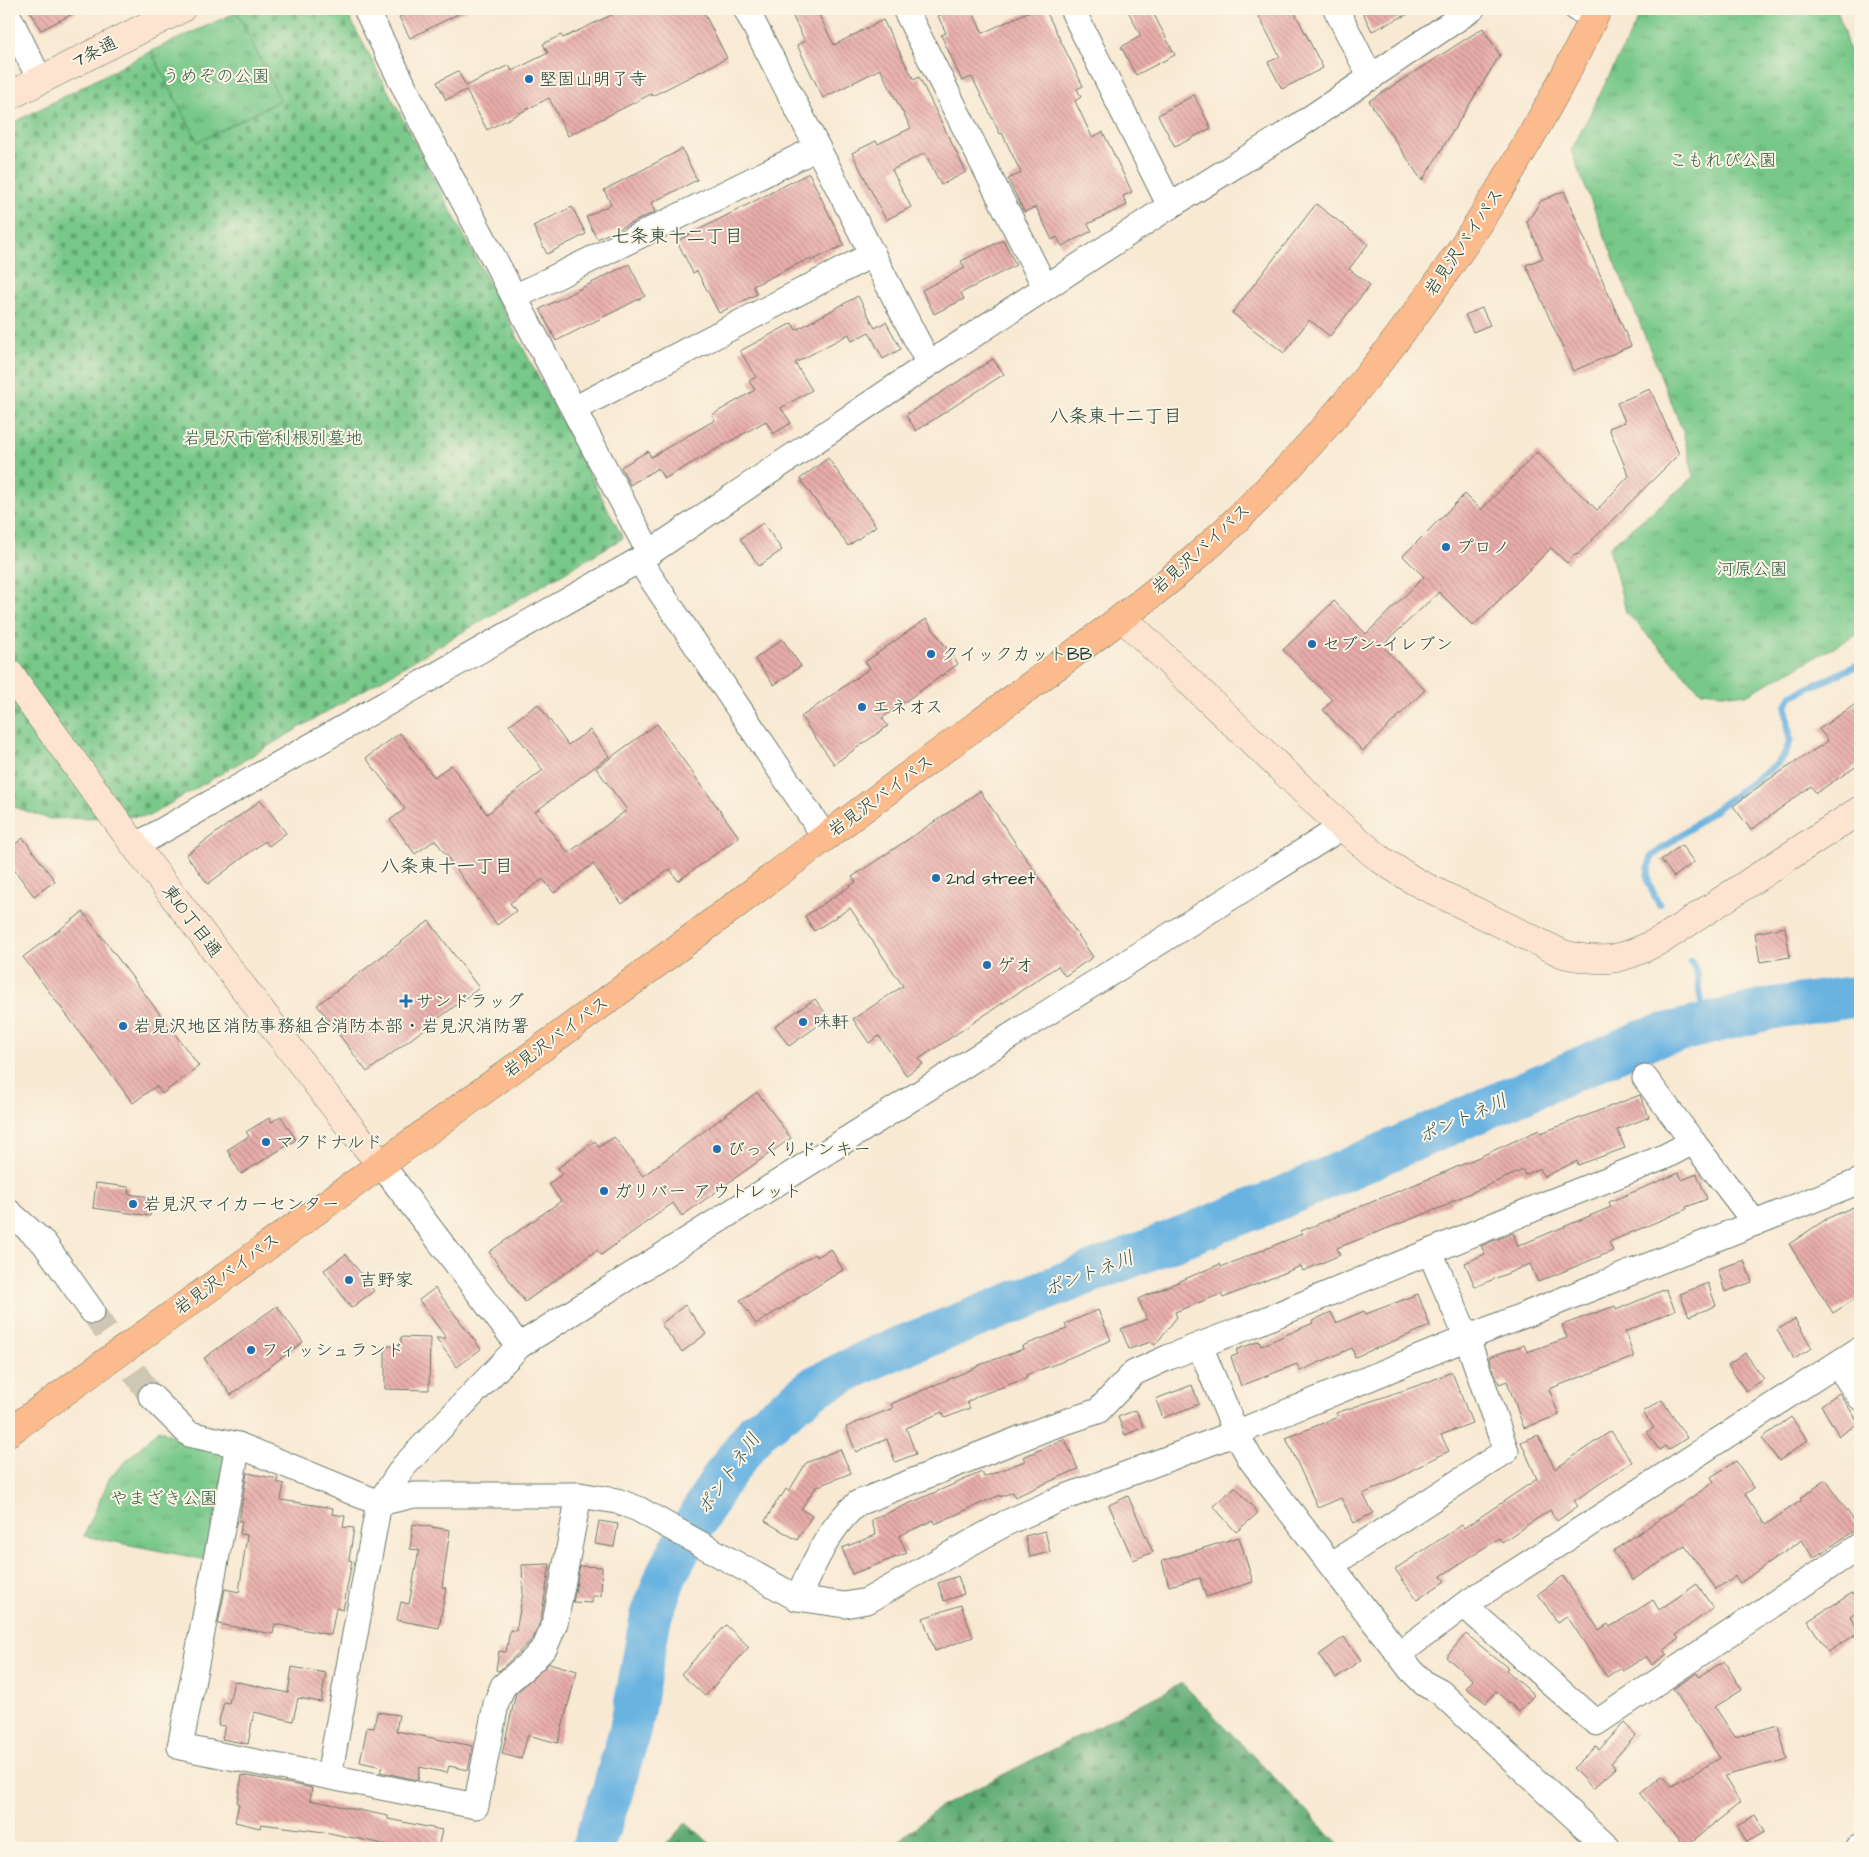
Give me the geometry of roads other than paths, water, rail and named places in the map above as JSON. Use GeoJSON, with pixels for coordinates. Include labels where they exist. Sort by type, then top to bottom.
{"type":"FeatureCollection","features":[{"type":"Feature","properties":{"kind":"highway","name":"岩見沢バイパス"},"geometry":{"type":"LineString","coordinates":[[9,1432],[673,953],[825,837],[1123,618],[1175,575],[1275,480],[1363,380],[1400,334],[1500,189],[1558,90],[1590,11]]}},
{"type":"Feature","properties":{"kind":"street","name":"7条通"},"geometry":{"type":"LineString","coordinates":[[9,96],[181,9]]}},
{"type":"Feature","properties":{"kind":"street"},"geometry":{"type":"LineString","coordinates":[[366,9],[417,113],[574,409],[644,556],[825,837]]}},
{"type":"Feature","properties":{"kind":"street"},"geometry":{"type":"LineString","coordinates":[[746,9],[929,364]]}},
{"type":"Feature","properties":{"kind":"street"},"geometry":{"type":"LineString","coordinates":[[905,9],[1045,287]]}},
{"type":"Feature","properties":{"kind":"street"},"geometry":{"type":"LineString","coordinates":[[1072,9],[1170,206]]}},
{"type":"Feature","properties":{"kind":"street"},"geometry":{"type":"LineString","coordinates":[[1336,9],[1371,78]]}},
{"type":"Feature","properties":{"kind":"street"},"geometry":{"type":"LineString","coordinates":[[135,846],[644,556],[1045,287],[1297,127],[1472,9]]}},
{"type":"Feature","properties":{"kind":"street"},"geometry":{"type":"LineString","coordinates":[[9,17],[40,80]]}},
{"type":"Feature","properties":{"kind":"street"},"geometry":{"type":"LineString","coordinates":[[515,297],[817,148]]}},
{"type":"Feature","properties":{"kind":"street"},"geometry":{"type":"LineString","coordinates":[[574,409],[873,254]]}},
{"type":"Feature","properties":{"kind":"street"},"geometry":{"type":"LineString","coordinates":[[1123,618],[1342,827],[1380,859],[1416,882],[1563,954],[1587,960],[1606,960],[1634,954],[1663,939],[1860,810]]}},
{"type":"Feature","properties":{"kind":"street","name":"東10丁目通"},"geometry":{"type":"LineString","coordinates":[[9,672],[135,846],[352,1131],[381,1164]]}},
{"type":"Feature","properties":{"kind":"street"},"geometry":{"type":"LineString","coordinates":[[329,1776],[379,1502],[404,1466],[518,1346],[1342,827]]}},
{"type":"Feature","properties":{"kind":"street"},"geometry":{"type":"LineString","coordinates":[[1645,1078],[1755,1223]]}},
{"type":"Feature","properties":{"kind":"street"},"geometry":{"type":"LineString","coordinates":[[797,1598],[830,1535],[846,1513],[858,1503],[1047,1428],[1098,1411],[1134,1373],[1169,1356],[1200,1346],[1664,1158],[1693,1142]]}},
{"type":"Feature","properties":{"kind":"street"},"geometry":{"type":"LineString","coordinates":[[381,1164],[518,1346]]}},
{"type":"Feature","properties":{"kind":"street"},"geometry":{"type":"LineString","coordinates":[[151,1396],[188,1434],[238,1445],[379,1502],[414,1494],[579,1495],[616,1501],[653,1517],[797,1598],[846,1605],[867,1601],[1006,1522],[1058,1500],[1236,1433],[1467,1338],[1860,1181]]}},
{"type":"Feature","properties":{"kind":"street"},"geometry":{"type":"LineString","coordinates":[[9,1212],[44,1243],[92,1311]]}},
{"type":"Feature","properties":{"kind":"street"},"geometry":{"type":"LineString","coordinates":[[1331,1565],[1506,1451],[1467,1338],[1430,1252]]}},
{"type":"Feature","properties":{"kind":"street"},"geometry":{"type":"LineString","coordinates":[[1200,1346],[1236,1433],[1251,1460],[1399,1654],[1418,1677],[1440,1692],[1608,1848]]}},
{"type":"Feature","properties":{"kind":"street"},"geometry":{"type":"LineString","coordinates":[[1399,1654],[1464,1605],[1860,1349]]}},
{"type":"Feature","properties":{"kind":"street"},"geometry":{"type":"LineString","coordinates":[[1837,1364],[1860,1397]]}},
{"type":"Feature","properties":{"kind":"street"},"geometry":{"type":"LineString","coordinates":[[238,1445],[180,1748],[476,1806],[496,1704],[503,1686],[545,1647],[555,1623],[579,1495]]}},
{"type":"Feature","properties":{"kind":"street"},"geometry":{"type":"LineString","coordinates":[[1464,1605],[1596,1723],[1860,1546]]}},
{"type":"Feature","properties":{"kind":"waterway"},"geometry":{"type":"LineString","coordinates":[[1659,904],[1648,881],[1648,871],[1652,856],[1777,764],[1785,754],[1790,741],[1786,706],[1791,696],[1860,664]]}},
{"type":"Feature","properties":{"kind":"waterway"},"geometry":{"type":"LineString","coordinates":[[1691,961],[1697,973],[1705,1025]]}},
{"type":"Feature","properties":{"kind":"waterway","name":"ポントネ川"},"geometry":{"type":"LineString","coordinates":[[592,1848],[611,1796],[630,1730],[651,1616],[668,1571],[719,1482],[756,1432],[816,1386],[880,1355],[1279,1199],[1646,1039],[1773,1008],[1860,996]]}},
{"type":"Feature","properties":{"kind":"tunnel"},"geometry":{"type":"LineString","coordinates":[[92,1311],[151,1396]]}},
{"type":"Feature","properties":{"kind":"place","name":"堅固山明了寺"},"geometry":{"type":"Point","coordinates":[529,79]}},
{"type":"Feature","properties":{"kind":"place","name":"プロノ"},"geometry":{"type":"Point","coordinates":[1446,547]}},
{"type":"Feature","properties":{"kind":"place","name":"セブン-イレブン"},"geometry":{"type":"Point","coordinates":[1312,644]}},
{"type":"Feature","properties":{"kind":"place","name":"クイックカットBB"},"geometry":{"type":"Point","coordinates":[931,654]}},
{"type":"Feature","properties":{"kind":"place","name":"エネオス"},"geometry":{"type":"Point","coordinates":[862,707]}},
{"type":"Feature","properties":{"kind":"place","name":"2nd street"},"geometry":{"type":"Point","coordinates":[936,878]}},
{"type":"Feature","properties":{"kind":"place","name":"ゲオ"},"geometry":{"type":"Point","coordinates":[987,965]}},
{"type":"Feature","properties":{"kind":"place","name":"サンドラッグ"},"geometry":{"type":"Point","coordinates":[406,1001]}},
{"type":"Feature","properties":{"kind":"place","name":"味軒"},"geometry":{"type":"Point","coordinates":[803,1022]}},
{"type":"Feature","properties":{"kind":"place","name":"岩見沢地区消防事務組合消防本部・岩見沢消防署"},"geometry":{"type":"Point","coordinates":[123,1026]}},
{"type":"Feature","properties":{"kind":"place","name":"マクドナルド"},"geometry":{"type":"Point","coordinates":[266,1142]}},
{"type":"Feature","properties":{"kind":"place","name":"びっくりドンキー"},"geometry":{"type":"Point","coordinates":[717,1149]}},
{"type":"Feature","properties":{"kind":"place","name":"ガリバー アウトレット"},"geometry":{"type":"Point","coordinates":[604,1191]}},
{"type":"Feature","properties":{"kind":"place","name":"岩見沢マイカーセンター"},"geometry":{"type":"Point","coordinates":[133,1204]}},
{"type":"Feature","properties":{"kind":"place","name":"吉野家"},"geometry":{"type":"Point","coordinates":[349,1280]}},
{"type":"Feature","properties":{"kind":"place","name":"フィッシュランド"},"geometry":{"type":"Point","coordinates":[251,1350]}},
{"type":"Feature","properties":{"kind":"district","name":"七条東十二丁目"},"geometry":{"type":"Point","coordinates":[677,236]}},
{"type":"Feature","properties":{"kind":"district","name":"八条東十二丁目"},"geometry":{"type":"Point","coordinates":[1116,416]}},
{"type":"Feature","properties":{"kind":"district","name":"八条東十一丁目"},"geometry":{"type":"Point","coordinates":[447,866]}},
{"type":"Feature","properties":{"kind":"park label","name":"うめぞの公園"},"geometry":{"type":"Point","coordinates":[216,76]}},
{"type":"Feature","properties":{"kind":"park label","name":"こもれび公園"},"geometry":{"type":"Point","coordinates":[1723,160]}},
{"type":"Feature","properties":{"kind":"park label","name":"岩見沢市営利根別墓地"},"geometry":{"type":"Point","coordinates":[273,438]}},
{"type":"Feature","properties":{"kind":"park label","name":"河原公園"},"geometry":{"type":"Point","coordinates":[1752,569]}},
{"type":"Feature","properties":{"kind":"park label","name":"やまざき公園"},"geometry":{"type":"Point","coordinates":[164,1498]}}]}
